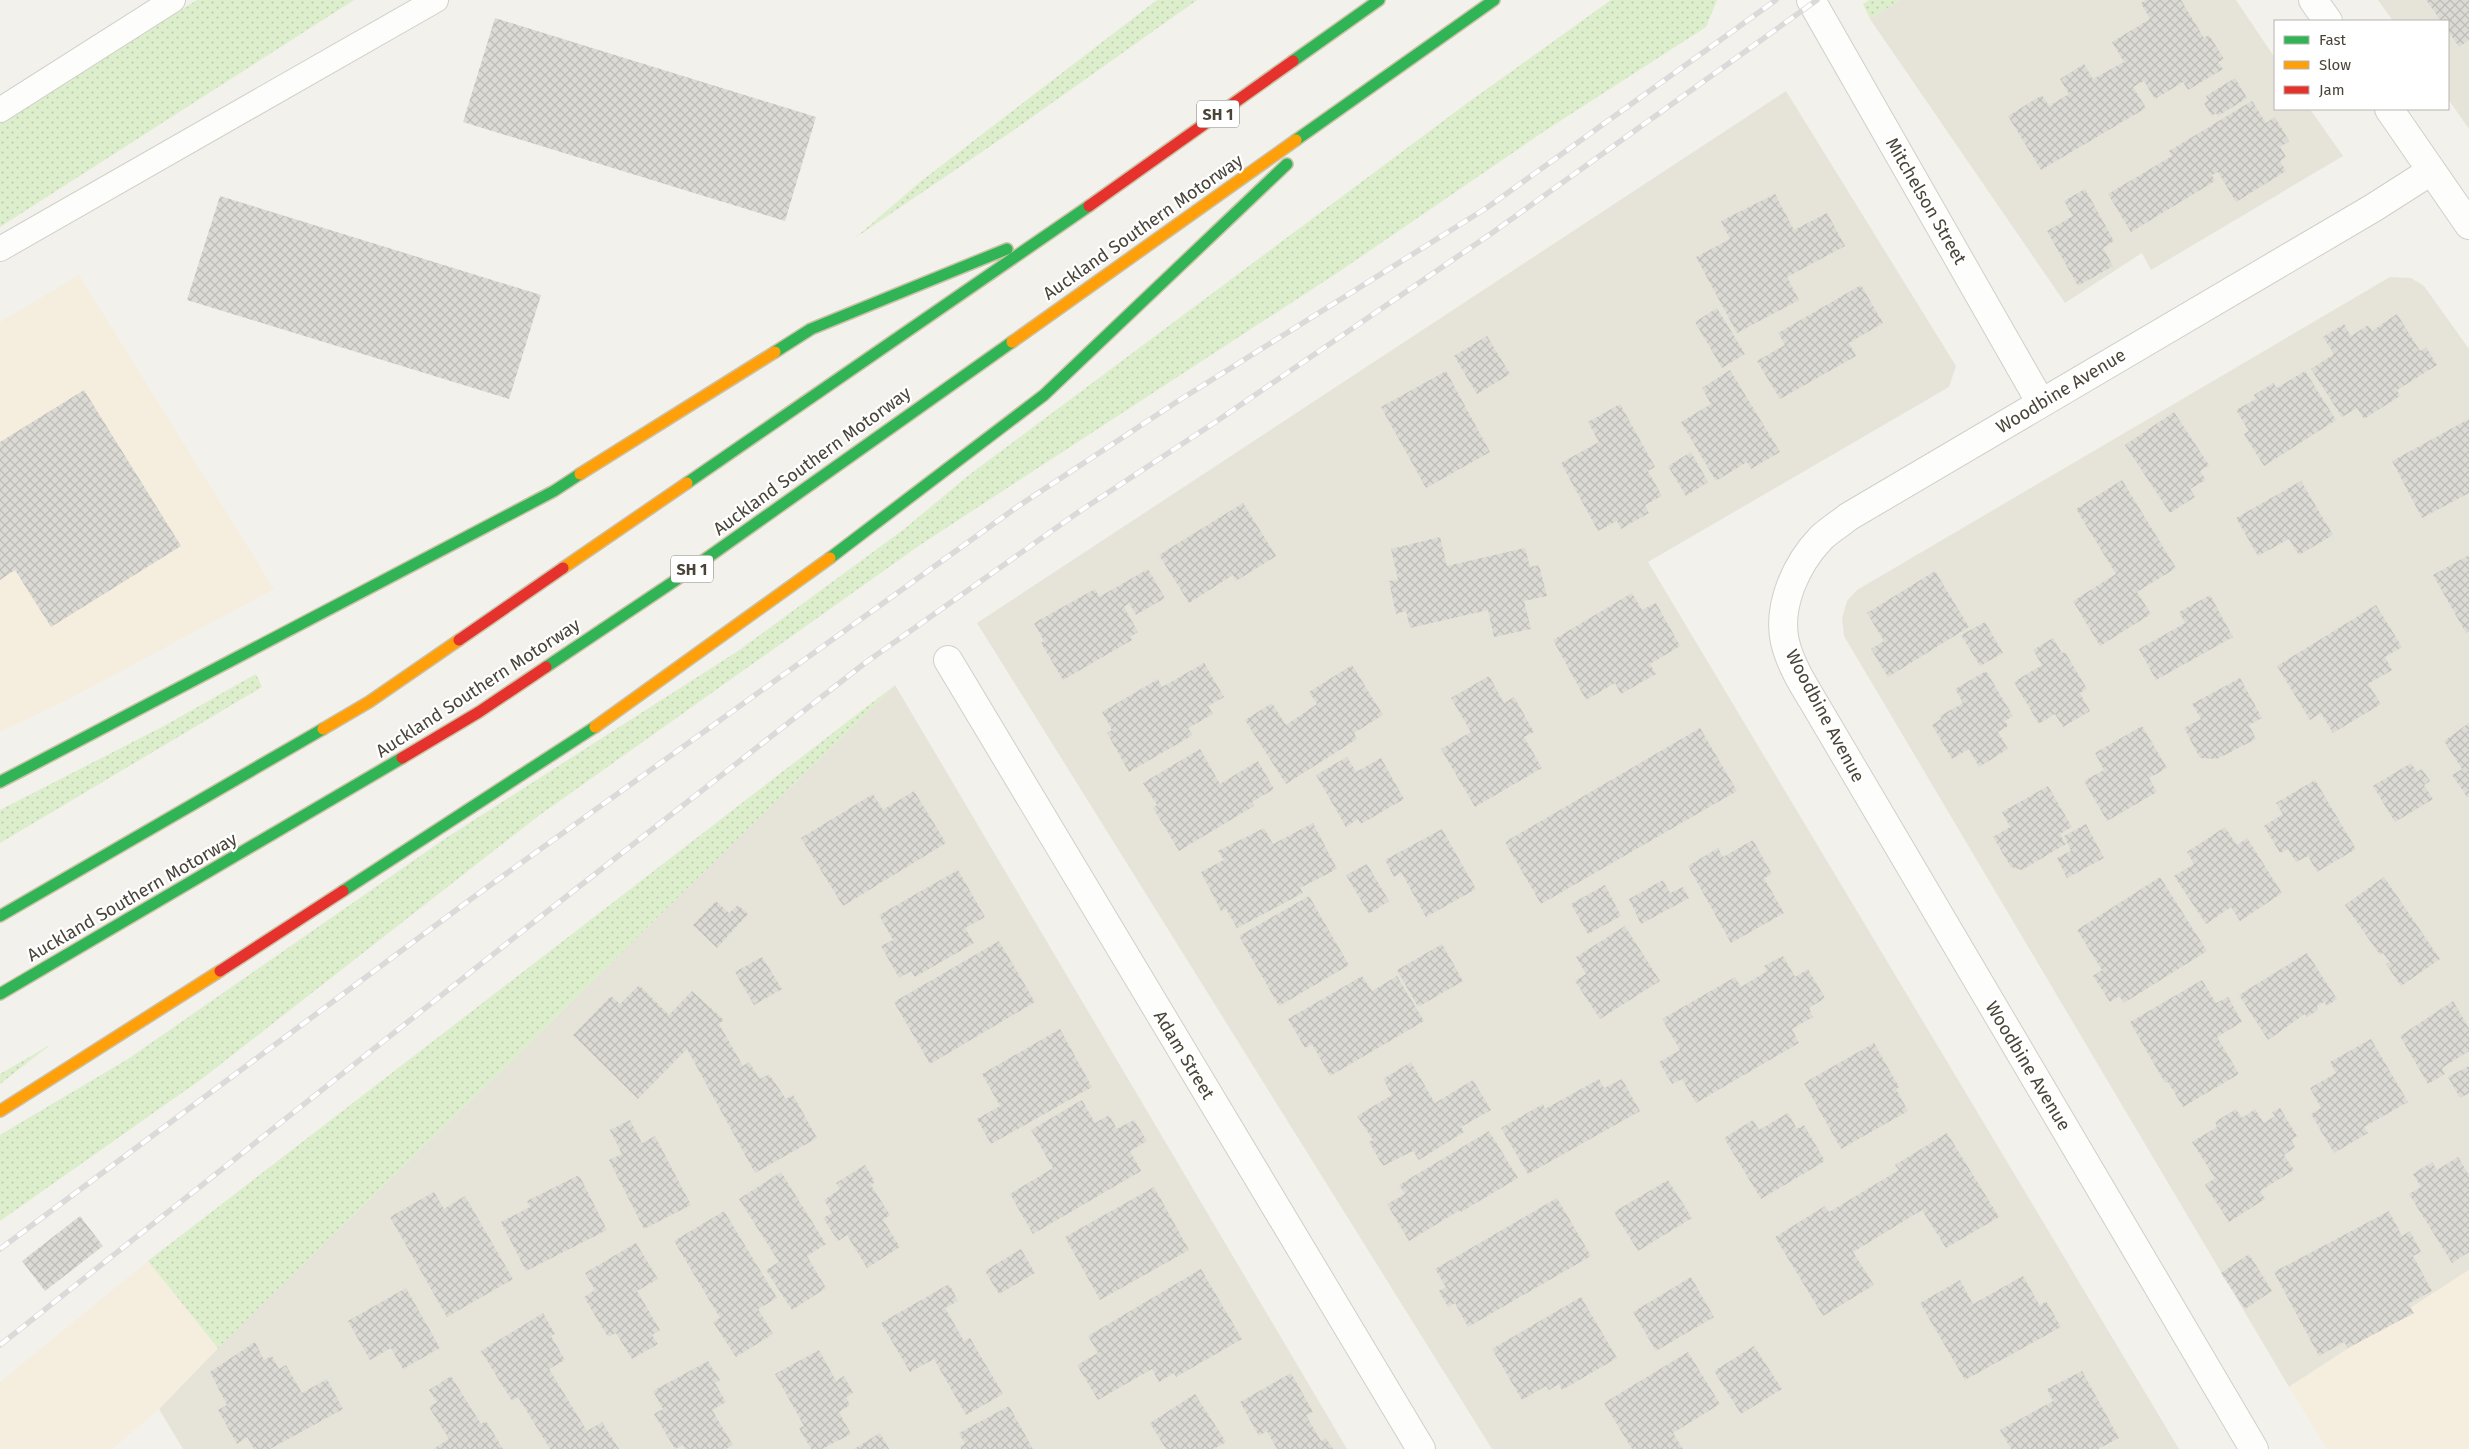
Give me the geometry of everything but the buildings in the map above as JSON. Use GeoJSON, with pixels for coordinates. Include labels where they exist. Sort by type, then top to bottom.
{"type":"FeatureCollection","features":[{"type":"Feature","properties":{"kind":"highway","name":"SH 1"},"geometry":{"type":"LineString","coordinates":[[0,916],[369,702],[1057,228],[1380,0]]}},
{"type":"Feature","properties":{"kind":"highway","name":"Auckland Southern Motorway"},"geometry":{"type":"LineString","coordinates":[[0,994],[282,830],[479,712],[673,582],[1494,0]]}},
{"type":"Feature","properties":{"kind":"highway"},"geometry":{"type":"LineString","coordinates":[[0,1111],[79,1062],[614,715],[865,532],[1044,395],[1355,99]]}},
{"type":"Feature","properties":{"kind":"highway"},"geometry":{"type":"LineString","coordinates":[[0,782],[554,491],[812,329],[1057,228]]}},
{"type":"Feature","properties":{"kind":"street","name":"Mitchelson Street"},"geometry":{"type":"LineString","coordinates":[[1811,0],[2041,403]]}},
{"type":"Feature","properties":{"kind":"street"},"geometry":{"type":"LineString","coordinates":[[2313,0],[2327,20]]}},
{"type":"Feature","properties":{"kind":"street"},"geometry":{"type":"LineString","coordinates":[[2390,110],[2469,225]]}},
{"type":"Feature","properties":{"kind":"street","name":"Woodbine Avenue"},"geometry":{"type":"LineString","coordinates":[[2254,1449],[1794,668],[1785,642],[1785,612],[1790,588],[1804,559],[1822,537],[1848,517],[2373,208],[2431,171]]}},
{"type":"Feature","properties":{"kind":"street","name":"Adam Street"},"geometry":{"type":"LineString","coordinates":[[948,660],[1421,1449]]}},
{"type":"Feature","properties":{"kind":"lane"},"geometry":{"type":"LineString","coordinates":[[0,110],[173,0]]}},
{"type":"Feature","properties":{"kind":"lane"},"geometry":{"type":"LineString","coordinates":[[0,250],[436,0]]}},
{"type":"Feature","properties":{"kind":"shaded area"},"geometry":{"type":"Polygon","coordinates":[[[1900,0],[2236,0],[2274,57],[2274,110],[2311,110],[2343,156],[2151,270],[2142,253],[2065,303],[1870,19],[1900,0]]]}},
{"type":"Feature","properties":{"kind":"shaded area"},"geometry":{"type":"Polygon","coordinates":[[[2378,0],[2469,0],[2469,129],[2449,100],[2449,20],[2392,20],[2378,0]]]}},
{"type":"Feature","properties":{"kind":"shaded area"},"geometry":{"type":"Polygon","coordinates":[[[1786,91],[1956,366],[1949,387],[1648,562],[2179,1449],[1492,1449],[977,623],[1786,91]]]}},
{"type":"Feature","properties":{"kind":"shaded area"},"geometry":{"type":"Polygon","coordinates":[[[79,275],[274,589],[69,699],[0,732],[0,322],[79,275]]]}},
{"type":"Feature","properties":{"kind":"shaded area"},"geometry":{"type":"Polygon","coordinates":[[[2390,277],[2411,278],[2424,286],[2469,349],[2469,1270],[2289,1387],[1844,636],[1842,618],[1847,601],[1857,590],[2390,277]]]}},
{"type":"Feature","properties":{"kind":"shaded area"},"geometry":{"type":"Polygon","coordinates":[[[895,685],[1347,1449],[183,1449],[159,1409],[218,1348],[895,685]]]}},
{"type":"Feature","properties":{"kind":"shaded area"},"geometry":{"type":"Polygon","coordinates":[[[148,1261],[218,1348],[159,1409],[112,1449],[0,1449],[0,1382],[148,1261]]]}},
{"type":"Feature","properties":{"kind":"shaded area"},"geometry":{"type":"Polygon","coordinates":[[[2469,1270],[2469,1449],[2327,1449],[2289,1387],[2469,1270]]]}},
{"type":"Feature","properties":{"kind":"green space"},"geometry":{"type":"Polygon","coordinates":[[[197,0],[354,0],[0,227],[0,123],[197,0]]]}},
{"type":"Feature","properties":{"kind":"green space"},"geometry":{"type":"Polygon","coordinates":[[[1157,0],[1197,0],[1014,130],[855,238],[920,182],[1157,0]]]}},
{"type":"Feature","properties":{"kind":"green space"},"geometry":{"type":"Polygon","coordinates":[[[1611,0],[1717,0],[1706,27],[1543,132],[1340,271],[920,545],[537,817],[203,1078],[0,1221],[0,1135],[128,1059],[449,836],[738,651],[903,530],[969,475],[1466,104],[1611,0]]]}},
{"type":"Feature","properties":{"kind":"green space"},"geometry":{"type":"Polygon","coordinates":[[[1869,0],[1900,0],[1870,19],[1863,4],[1869,0]]]}},
{"type":"Feature","properties":{"kind":"green space"},"geometry":{"type":"Polygon","coordinates":[[[256,674],[262,687],[0,843],[0,810],[164,726],[256,674]]]}},
{"type":"Feature","properties":{"kind":"green space"},"geometry":{"type":"Polygon","coordinates":[[[895,685],[218,1348],[148,1261],[895,685]]]}},
{"type":"Feature","properties":{"kind":"green space"},"geometry":{"type":"Polygon","coordinates":[[[50,1045],[0,1084],[0,1074],[50,1045]]]}},
{"type":"Feature","properties":{"kind":"railway"},"geometry":{"type":"LineString","coordinates":[[0,1249],[471,899],[1017,507],[1178,401],[1488,207],[1776,0]]}},
{"type":"Feature","properties":{"kind":"railway"},"geometry":{"type":"LineString","coordinates":[[0,1345],[544,914],[865,663],[1080,511],[1217,421],[1492,233],[1817,0]]}},
{"type":"Feature","properties":{"kind":"traffic: fast"},"geometry":{"type":"LineString","coordinates":[[1293,61],[1379,0]]}},
{"type":"Feature","properties":{"kind":"traffic: fast"},"geometry":{"type":"LineString","coordinates":[[1296,140],[1494,0]]}},
{"type":"Feature","properties":{"kind":"traffic: fast"},"geometry":{"type":"LineString","coordinates":[[830,558],[1044,395],[1287,164]]}},
{"type":"Feature","properties":{"kind":"traffic: fast"},"geometry":{"type":"LineString","coordinates":[[687,483],[1089,206]]}},
{"type":"Feature","properties":{"kind":"traffic: fast"},"geometry":{"type":"LineString","coordinates":[[775,352],[811,329],[1007,249]]}},
{"type":"Feature","properties":{"kind":"traffic: fast"},"geometry":{"type":"LineString","coordinates":[[546,667],[673,582],[1012,342]]}},
{"type":"Feature","properties":{"kind":"traffic: fast"},"geometry":{"type":"LineString","coordinates":[[0,782],[554,491],[580,474]]}},
{"type":"Feature","properties":{"kind":"traffic: fast"},"geometry":{"type":"LineString","coordinates":[[343,891],[595,727]]}},
{"type":"Feature","properties":{"kind":"traffic: fast"},"geometry":{"type":"LineString","coordinates":[[0,916],[323,729]]}},
{"type":"Feature","properties":{"kind":"traffic: fast"},"geometry":{"type":"LineString","coordinates":[[0,994],[402,758]]}},
{"type":"Feature","properties":{"kind":"traffic: slow"},"geometry":{"type":"LineString","coordinates":[[1012,342],[1296,140]]}},
{"type":"Feature","properties":{"kind":"traffic: slow"},"geometry":{"type":"LineString","coordinates":[[580,474],[775,352]]}},
{"type":"Feature","properties":{"kind":"traffic: slow"},"geometry":{"type":"LineString","coordinates":[[563,568],[687,483]]}},
{"type":"Feature","properties":{"kind":"traffic: slow"},"geometry":{"type":"LineString","coordinates":[[595,727],[830,558]]}},
{"type":"Feature","properties":{"kind":"traffic: slow"},"geometry":{"type":"LineString","coordinates":[[323,729],[369,702],[459,640]]}},
{"type":"Feature","properties":{"kind":"traffic: slow"},"geometry":{"type":"LineString","coordinates":[[0,1111],[220,971]]}},
{"type":"Feature","properties":{"kind":"traffic: jam"},"geometry":{"type":"LineString","coordinates":[[1089,206],[1293,61]]}},
{"type":"Feature","properties":{"kind":"traffic: jam"},"geometry":{"type":"LineString","coordinates":[[459,640],[563,568]]}},
{"type":"Feature","properties":{"kind":"traffic: jam"},"geometry":{"type":"LineString","coordinates":[[402,758],[479,712],[546,667]]}},
{"type":"Feature","properties":{"kind":"traffic: jam"},"geometry":{"type":"LineString","coordinates":[[220,971],[343,891]]}}]}
